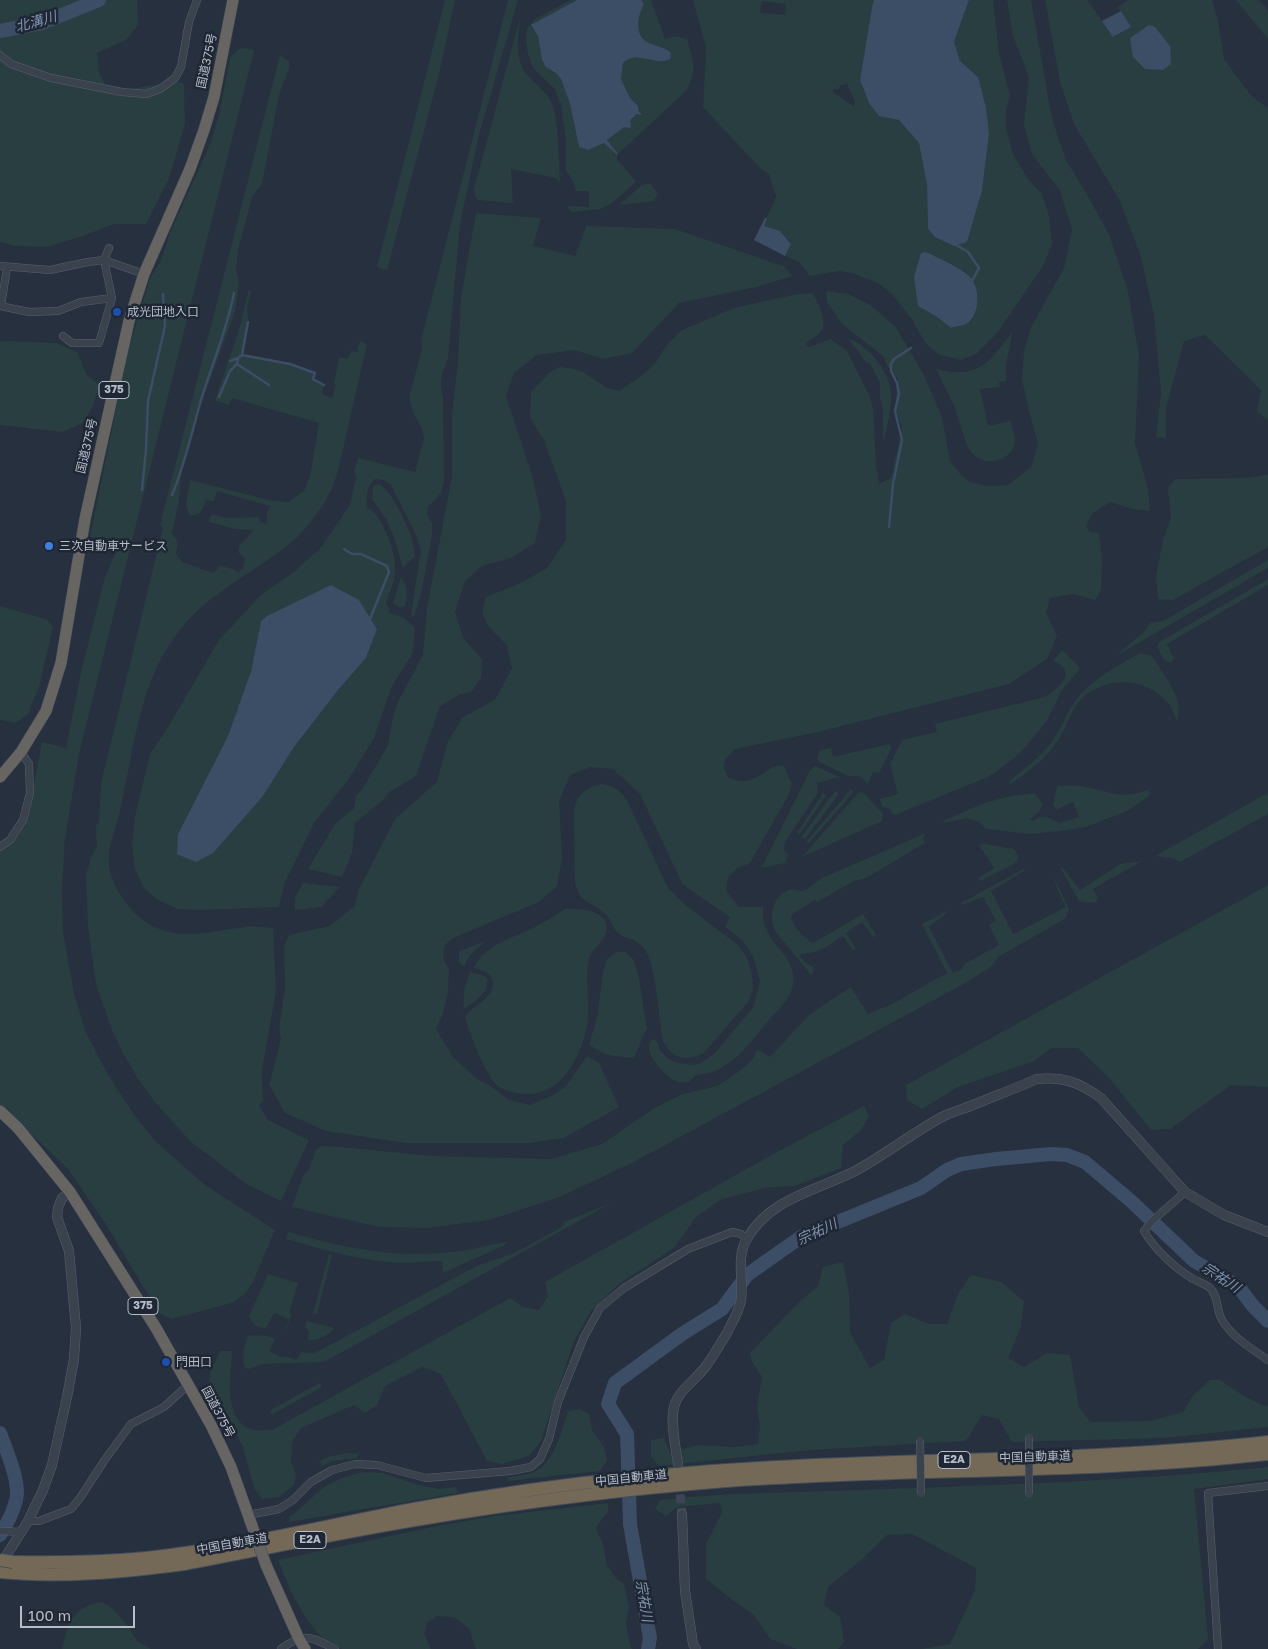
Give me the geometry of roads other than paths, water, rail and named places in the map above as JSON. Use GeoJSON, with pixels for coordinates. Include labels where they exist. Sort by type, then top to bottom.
{"type":"FeatureCollection","features":[{"type":"Feature","properties":{"kind":"highway","name":"国道375号"},"geometry":{"type":"LineString","coordinates":[[0,777],[21,752],[46,711],[61,663],[85,518],[129,321],[144,274],[190,169],[204,130],[214,96],[233,0]]}},
{"type":"Feature","properties":{"kind":"highway","name":"国道375号"},"geometry":{"type":"LineString","coordinates":[[0,1111],[29,1140],[70,1192],[156,1328],[211,1425],[231,1467],[266,1565],[302,1644]]}},
{"type":"Feature","properties":{"kind":"highway","name":"中国自動車道"},"geometry":{"type":"LineString","coordinates":[[6,1561],[89,1562],[182,1553],[301,1532],[417,1508],[514,1492],[613,1486],[815,1464],[1130,1454],[1268,1442]]}},
{"type":"Feature","properties":{"kind":"highway","name":"中国自動車道"},"geometry":{"type":"LineString","coordinates":[[641,1483],[1141,1465],[1268,1454]]}},
{"type":"Feature","properties":{"kind":"highway","name":"中国自動車道"},"geometry":{"type":"LineString","coordinates":[[2,1570],[84,1574],[148,1569],[419,1519],[517,1504],[613,1486]]}},
{"type":"Feature","properties":{"kind":"street"},"geometry":{"type":"LineString","coordinates":[[0,55],[11,64],[51,78],[122,92],[146,94],[160,89],[175,78],[181,68],[189,22],[197,0]]}},
{"type":"Feature","properties":{"kind":"street"},"geometry":{"type":"LineString","coordinates":[[63,336],[72,343],[99,344],[112,298],[104,260],[109,248]]}},
{"type":"Feature","properties":{"kind":"street"},"geometry":{"type":"LineString","coordinates":[[112,298],[81,302],[58,311],[29,312],[0,306],[3,267],[50,270],[104,260],[144,274]]}},
{"type":"Feature","properties":{"kind":"street"},"geometry":{"type":"LineString","coordinates":[[0,847],[10,840],[23,820],[30,793],[30,764],[21,752]]}},
{"type":"Feature","properties":{"kind":"street"},"geometry":{"type":"LineString","coordinates":[[678,1464],[673,1416],[674,1406],[679,1396],[706,1368],[739,1310],[742,1289],[740,1276],[741,1252],[746,1238],[767,1214],[781,1204],[834,1182],[944,1116],[1037,1080],[1051,1078],[1066,1079],[1101,1098],[1185,1192],[1224,1215],[1268,1232]]}},
{"type":"Feature","properties":{"kind":"street"},"geometry":{"type":"LineString","coordinates":[[2,1570],[43,1490],[52,1465],[74,1359],[76,1328],[69,1251],[57,1217],[62,1198],[70,1192]]}},
{"type":"Feature","properties":{"kind":"street"},"geometry":{"type":"LineString","coordinates":[[1185,1192],[1144,1231],[1151,1243],[1172,1264],[1208,1287],[1214,1294],[1221,1319],[1243,1342],[1268,1360]]}},
{"type":"Feature","properties":{"kind":"street"},"geometry":{"type":"LineString","coordinates":[[250,1519],[279,1509],[293,1500],[312,1482],[332,1470],[355,1464],[377,1465],[426,1478],[510,1471],[531,1467],[540,1459],[549,1439],[558,1402],[584,1337],[600,1308],[624,1288],[688,1249],[732,1232],[741,1234],[746,1238]]}},
{"type":"Feature","properties":{"kind":"street"},"geometry":{"type":"LineString","coordinates":[[28,1521],[39,1521],[70,1509],[80,1498],[131,1424],[164,1407],[188,1385]]}},
{"type":"Feature","properties":{"kind":"street"},"geometry":{"type":"LineString","coordinates":[[1029,1437],[1029,1494]]}},
{"type":"Feature","properties":{"kind":"street"},"geometry":{"type":"LineString","coordinates":[[920,1440],[921,1494]]}},
{"type":"Feature","properties":{"kind":"street"},"geometry":{"type":"LineString","coordinates":[[1218,1649],[1208,1493],[1268,1486]]}},
{"type":"Feature","properties":{"kind":"street"},"geometry":{"type":"LineString","coordinates":[[682,1514],[685,1591],[693,1644],[696,1649]]}},
{"type":"Feature","properties":{"kind":"street"},"geometry":{"type":"LineString","coordinates":[[0,1531],[22,1532]]}},
{"type":"Feature","properties":{"kind":"street"},"geometry":{"type":"LineString","coordinates":[[281,1649],[302,1644],[308,1637],[318,1639],[335,1649]]}},
{"type":"Feature","properties":{"kind":"water"},"geometry":{"type":"Polygon","coordinates":[[[577,0],[641,0],[644,4],[638,25],[641,35],[649,43],[671,53],[670,59],[664,61],[634,58],[628,59],[623,63],[621,79],[630,98],[638,106],[641,115],[637,114],[630,120],[631,128],[624,127],[607,140],[617,155],[604,143],[588,150],[579,147],[570,104],[561,79],[546,67],[542,60],[538,36],[531,25],[577,0]]]}},
{"type":"Feature","properties":{"kind":"water"},"geometry":{"type":"Polygon","coordinates":[[[874,0],[969,0],[954,42],[960,61],[978,77],[986,108],[989,135],[982,191],[967,242],[954,246],[935,237],[928,229],[927,185],[919,143],[899,120],[879,116],[869,103],[860,80],[874,0]]]}},
{"type":"Feature","properties":{"kind":"water"},"geometry":{"type":"Polygon","coordinates":[[[1121,11],[1131,27],[1113,37],[1102,21],[1121,11]]]}},
{"type":"Feature","properties":{"kind":"water"},"geometry":{"type":"Polygon","coordinates":[[[1149,25],[1155,27],[1170,46],[1171,64],[1163,70],[1145,69],[1133,57],[1130,38],[1149,25]]]}},
{"type":"Feature","properties":{"kind":"water"},"geometry":{"type":"Polygon","coordinates":[[[765,218],[767,218],[764,226],[780,231],[791,244],[785,256],[754,240],[765,218]]]}},
{"type":"Feature","properties":{"kind":"water"},"geometry":{"type":"Polygon","coordinates":[[[926,252],[963,271],[974,283],[978,300],[977,307],[973,318],[967,323],[951,328],[918,306],[914,277],[921,253],[926,252]]]}},
{"type":"Feature","properties":{"kind":"water"},"geometry":{"type":"Polygon","coordinates":[[[331,585],[359,600],[377,629],[366,658],[338,690],[294,747],[263,796],[213,853],[196,862],[177,854],[178,834],[228,736],[251,671],[261,621],[267,616],[331,585]]]}},
{"type":"Feature","properties":{"kind":"waterway","name":"北溝川"},"geometry":{"type":"LineString","coordinates":[[0,31],[42,23],[99,0]]}},
{"type":"Feature","properties":{"kind":"waterway"},"geometry":{"type":"LineString","coordinates":[[956,245],[968,252],[979,268],[972,281]]}},
{"type":"Feature","properties":{"kind":"waterway"},"geometry":{"type":"LineString","coordinates":[[172,495],[185,460],[201,400],[223,334],[234,293]]}},
{"type":"Feature","properties":{"kind":"waterway"},"geometry":{"type":"LineString","coordinates":[[142,490],[148,401],[165,326],[163,294]]}},
{"type":"Feature","properties":{"kind":"waterway"},"geometry":{"type":"LineString","coordinates":[[242,355],[248,322]]}},
{"type":"Feature","properties":{"kind":"waterway"},"geometry":{"type":"LineString","coordinates":[[889,527],[893,484],[902,440],[895,411],[899,394],[897,383],[891,371],[891,364],[894,359],[911,348]]}},
{"type":"Feature","properties":{"kind":"waterway"},"geometry":{"type":"LineString","coordinates":[[238,358],[242,355],[290,364],[315,373],[313,379],[324,385]]}},
{"type":"Feature","properties":{"kind":"waterway"},"geometry":{"type":"LineString","coordinates":[[230,361],[238,358],[237,364],[269,385]]}},
{"type":"Feature","properties":{"kind":"waterway"},"geometry":{"type":"LineString","coordinates":[[219,397],[230,371],[237,364]]}},
{"type":"Feature","properties":{"kind":"waterway"},"geometry":{"type":"LineString","coordinates":[[344,549],[352,554],[361,554],[387,566],[389,572],[370,619]]}},
{"type":"Feature","properties":{"kind":"waterway","name":"宗祐川"},"geometry":{"type":"LineString","coordinates":[[648,1649],[650,1638],[630,1524],[627,1434],[608,1404],[615,1383],[682,1334],[722,1309],[747,1275],[801,1237],[921,1188],[947,1170],[961,1164],[1051,1154],[1067,1155],[1085,1162],[1131,1201],[1194,1261],[1231,1282],[1241,1290],[1268,1321]]}},
{"type":"Feature","properties":{"kind":"waterway"},"geometry":{"type":"LineString","coordinates":[[0,1433],[12,1466],[17,1493],[15,1505],[0,1535]]}},
{"type":"Feature","properties":{"kind":"tunnel"},"geometry":{"type":"LineString","coordinates":[[679,1481],[682,1514]]}},
{"type":"Feature","properties":{"kind":"place","name":"成光団地入口"},"geometry":{"type":"Point","coordinates":[117,312]}},
{"type":"Feature","properties":{"kind":"place","name":"三次自動車サービス"},"geometry":{"type":"Point","coordinates":[49,546]}},
{"type":"Feature","properties":{"kind":"place","name":"門田口"},"geometry":{"type":"Point","coordinates":[166,1362]}}]}
